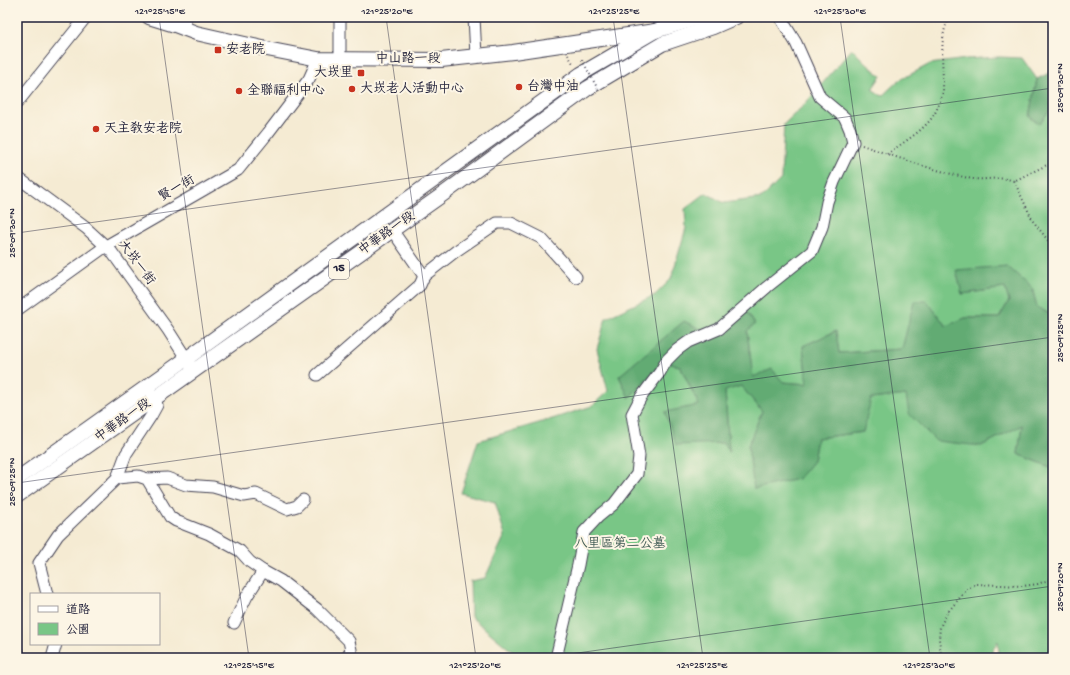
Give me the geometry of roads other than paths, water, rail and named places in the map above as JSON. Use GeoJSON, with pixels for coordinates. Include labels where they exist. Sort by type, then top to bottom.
{"type":"FeatureCollection","features":[{"type":"Feature","properties":{"kind":"main road","name":"中山路一段"},"geometry":{"type":"LineString","coordinates":[[149,17],[185,23],[196,33],[267,50],[318,59],[441,60],[572,44],[656,31]]}},
{"type":"Feature","properties":{"kind":"main road","name":"15"},"geometry":{"type":"LineString","coordinates":[[656,31],[701,17]]}},
{"type":"Feature","properties":{"kind":"main road","name":"15"},"geometry":{"type":"LineString","coordinates":[[662,44],[713,27],[736,17]]}},
{"type":"Feature","properties":{"kind":"main road"},"geometry":{"type":"LineString","coordinates":[[656,31],[662,44]]}},
{"type":"Feature","properties":{"kind":"main road","name":"中華路一段"},"geometry":{"type":"LineString","coordinates":[[17,496],[151,393],[580,74],[656,31]]}},
{"type":"Feature","properties":{"kind":"main road","name":"中華路一段"},"geometry":{"type":"LineString","coordinates":[[190,365],[392,230],[588,88],[662,44]]}},
{"type":"Feature","properties":{"kind":"main road","name":"中華路一段"},"geometry":{"type":"LineString","coordinates":[[17,479],[151,393]]}},
{"type":"Feature","properties":{"kind":"street"},"geometry":{"type":"LineString","coordinates":[[17,103],[86,17]]}},
{"type":"Feature","properties":{"kind":"street"},"geometry":{"type":"LineString","coordinates":[[340,17],[340,59]]}},
{"type":"Feature","properties":{"kind":"street"},"geometry":{"type":"LineString","coordinates":[[474,17],[476,56]]}},
{"type":"Feature","properties":{"kind":"street"},"geometry":{"type":"LineString","coordinates":[[556,658],[578,565],[584,532],[598,517],[614,504],[637,474],[639,456],[632,414],[642,397],[676,350],[688,342],[720,329],[767,287],[812,251],[822,226],[827,202],[834,182],[853,142],[845,118],[820,97],[796,43],[780,17]]}},
{"type":"Feature","properties":{"kind":"street","name":"賢一街"},"geometry":{"type":"LineString","coordinates":[[17,310],[106,246],[238,170],[309,79],[318,59]]}},
{"type":"Feature","properties":{"kind":"street","name":"大崁一街"},"geometry":{"type":"LineString","coordinates":[[17,177],[86,228],[111,250],[168,330],[190,365]]}},
{"type":"Feature","properties":{"kind":"street"},"geometry":{"type":"LineString","coordinates":[[317,375],[420,285],[424,276],[456,251],[497,223],[512,223],[541,238],[576,277]]}},
{"type":"Feature","properties":{"kind":"street"},"geometry":{"type":"LineString","coordinates":[[392,230],[424,276]]}},
{"type":"Feature","properties":{"kind":"street"},"geometry":{"type":"LineString","coordinates":[[47,593],[39,563],[58,535],[116,478],[126,454],[157,405],[151,393]]}},
{"type":"Feature","properties":{"kind":"street"},"geometry":{"type":"LineString","coordinates":[[116,478],[138,476],[147,479],[167,478],[186,485],[213,486],[244,496],[256,494],[287,509],[297,506],[303,500]]}},
{"type":"Feature","properties":{"kind":"street"},"geometry":{"type":"LineString","coordinates":[[147,479],[170,517],[176,521],[209,534],[240,551],[250,562],[281,581],[317,609],[349,641],[351,650],[347,658]]}},
{"type":"Feature","properties":{"kind":"street"},"geometry":{"type":"LineString","coordinates":[[234,623],[247,596],[263,571]]}},
{"type":"Feature","properties":{"kind":"street"},"geometry":{"type":"LineString","coordinates":[[52,658],[56,645]]}},
{"type":"Feature","properties":{"kind":"place","name":"安老院"},"geometry":{"type":"Point","coordinates":[218,50]}},
{"type":"Feature","properties":{"kind":"place","name":"大崁里"},"geometry":{"type":"Point","coordinates":[361,73]}},
{"type":"Feature","properties":{"kind":"place","name":"台灣中油"},"geometry":{"type":"Point","coordinates":[519,87]}},
{"type":"Feature","properties":{"kind":"place","name":"大崁老人活動中心"},"geometry":{"type":"Point","coordinates":[352,89]}},
{"type":"Feature","properties":{"kind":"place","name":"全聯福利中心"},"geometry":{"type":"Point","coordinates":[239,91]}},
{"type":"Feature","properties":{"kind":"place","name":"天主教安老院"},"geometry":{"type":"Point","coordinates":[96,129]}},
{"type":"Feature","properties":{"kind":"park label","name":"八里區第二公墓"},"geometry":{"type":"Point","coordinates":[620,544]}}]}
